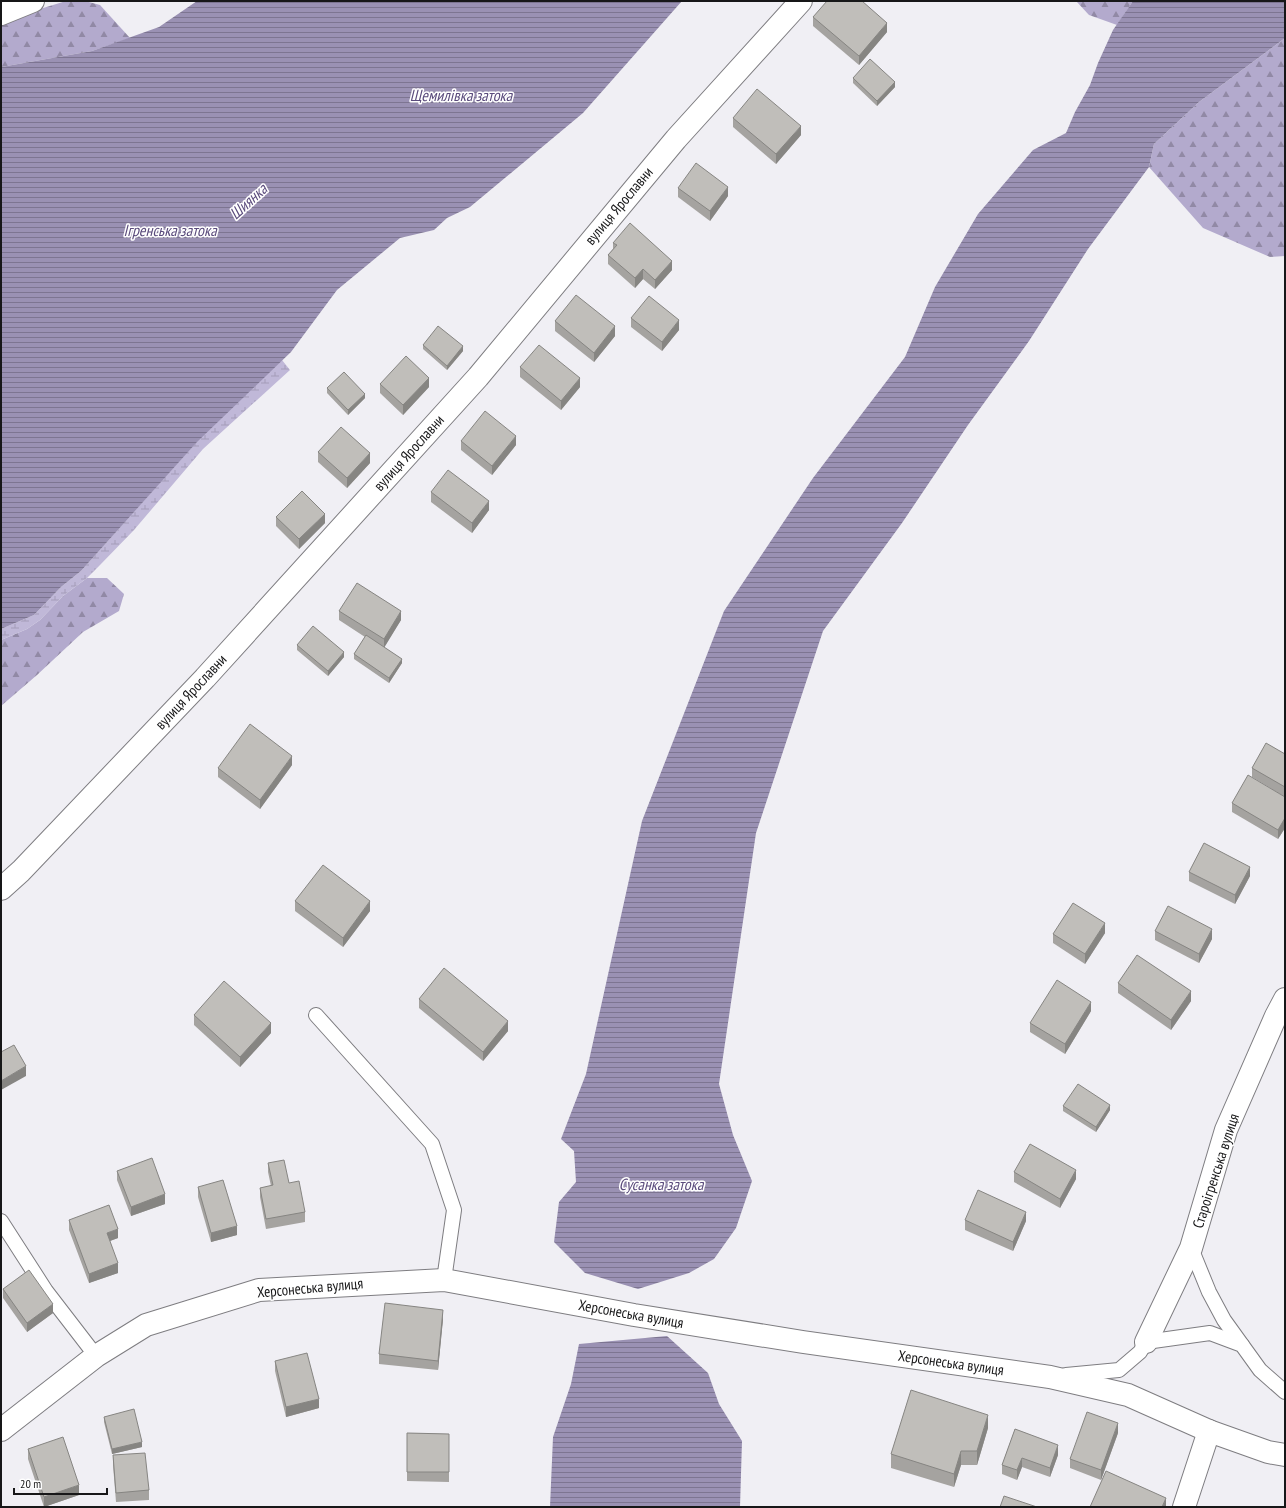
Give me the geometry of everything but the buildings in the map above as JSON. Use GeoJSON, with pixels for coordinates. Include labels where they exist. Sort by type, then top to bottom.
{"type":"FeatureCollection","features":[{"type":"Feature","properties":{"kind":"street"},"geometry":{"type":"LineString","coordinates":[[1,14],[33,1]]}},
{"type":"Feature","properties":{"kind":"street","name":"вулиця Ярославни"},"geometry":{"type":"LineString","coordinates":[[1,889],[21,871],[205,678],[473,383],[676,139],[801,1]]}},
{"type":"Feature","properties":{"kind":"street","name":"Староігренська вулиця"},"geometry":{"type":"LineString","coordinates":[[1146,1342],[1191,1248],[1226,1130],[1276,1016],[1285,999]]}},
{"type":"Feature","properties":{"kind":"street","name":"Херсонеська вулиця"},"geometry":{"type":"LineString","coordinates":[[1,1430],[96,1356],[146,1325],[259,1290],[444,1280],[634,1315],[795,1341],[1050,1377],[1128,1395],[1209,1432],[1268,1452],[1285,1455]]}},
{"type":"Feature","properties":{"kind":"street"},"geometry":{"type":"LineString","coordinates":[[1184,1507],[1209,1432]]}},
{"type":"Feature","properties":{"kind":"lane"},"geometry":{"type":"LineString","coordinates":[[316,1015],[432,1144],[454,1210],[444,1280]]}},
{"type":"Feature","properties":{"kind":"lane"},"geometry":{"type":"LineString","coordinates":[[1,1221],[46,1291],[96,1356]]}},
{"type":"Feature","properties":{"kind":"lane"},"geometry":{"type":"LineString","coordinates":[[1191,1248],[1209,1292],[1224,1320],[1260,1370],[1285,1392]]}},
{"type":"Feature","properties":{"kind":"lane"},"geometry":{"type":"LineString","coordinates":[[1050,1377],[1119,1370],[1140,1352],[1146,1342],[1210,1333],[1242,1345]]}},
{"type":"Feature","properties":{"kind":"green space"},"geometry":{"type":"Polygon","coordinates":[[[66,1],[85,1],[100,5],[130,38],[92,51],[1,67],[1,21],[66,1]]]}},
{"type":"Feature","properties":{"kind":"green space"},"geometry":{"type":"Polygon","coordinates":[[[1076,1],[1133,1],[1117,25],[1089,15],[1076,1]]]}},
{"type":"Feature","properties":{"kind":"green space"},"geometry":{"type":"Polygon","coordinates":[[[1285,38],[1285,256],[1270,257],[1203,228],[1149,167],[1154,144],[1199,102],[1285,38]]]}},
{"type":"Feature","properties":{"kind":"green space"},"geometry":{"type":"Polygon","coordinates":[[[282,360],[290,370],[203,449],[134,530],[87,578],[63,596],[40,620],[27,629],[1,640],[1,629],[34,615],[61,587],[81,571],[199,439],[282,360]]]}},
{"type":"Feature","properties":{"kind":"green space"},"geometry":{"type":"Polygon","coordinates":[[[87,578],[107,578],[124,594],[119,611],[83,632],[1,706],[1,640],[27,629],[40,620],[63,596],[87,578]]]}},
{"type":"Feature","properties":{"kind":"water","name":"Ігренська затока"},"geometry":{"type":"Polygon","coordinates":[[[197,1],[682,1],[583,113],[470,207],[447,218],[434,230],[400,238],[337,290],[291,352],[197,442],[81,571],[61,587],[34,615],[1,629],[1,67],[92,51],[159,27],[197,1]]]}},
{"type":"Feature","properties":{"kind":"water","name":"Сусанка затока"},"geometry":{"type":"Polygon","coordinates":[[[1133,1],[1285,1],[1285,38],[1199,102],[1154,144],[1149,167],[1088,249],[1029,341],[968,425],[902,523],[823,631],[756,833],[719,1084],[733,1135],[752,1181],[736,1228],[714,1259],[689,1273],[638,1289],[585,1273],[554,1242],[559,1202],[576,1182],[574,1151],[561,1139],[586,1074],[642,821],[724,611],[813,478],[905,357],[935,287],[978,214],[1033,150],[1066,133],[1075,112],[1090,85],[1113,30],[1133,1]]]}},
{"type":"Feature","properties":{"kind":"water"},"geometry":{"type":"Polygon","coordinates":[[[667,1336],[708,1373],[719,1404],[742,1441],[740,1507],[550,1507],[553,1437],[571,1384],[579,1344],[667,1336]]]}},
{"type":"Feature","properties":{"kind":"water label","name":"Щемилівка затока"},"geometry":{"type":"Point","coordinates":[461,95]}},
{"type":"Feature","properties":{"kind":"water label","name":"Шиянка"},"geometry":{"type":"Point","coordinates":[248,201]}}]}
